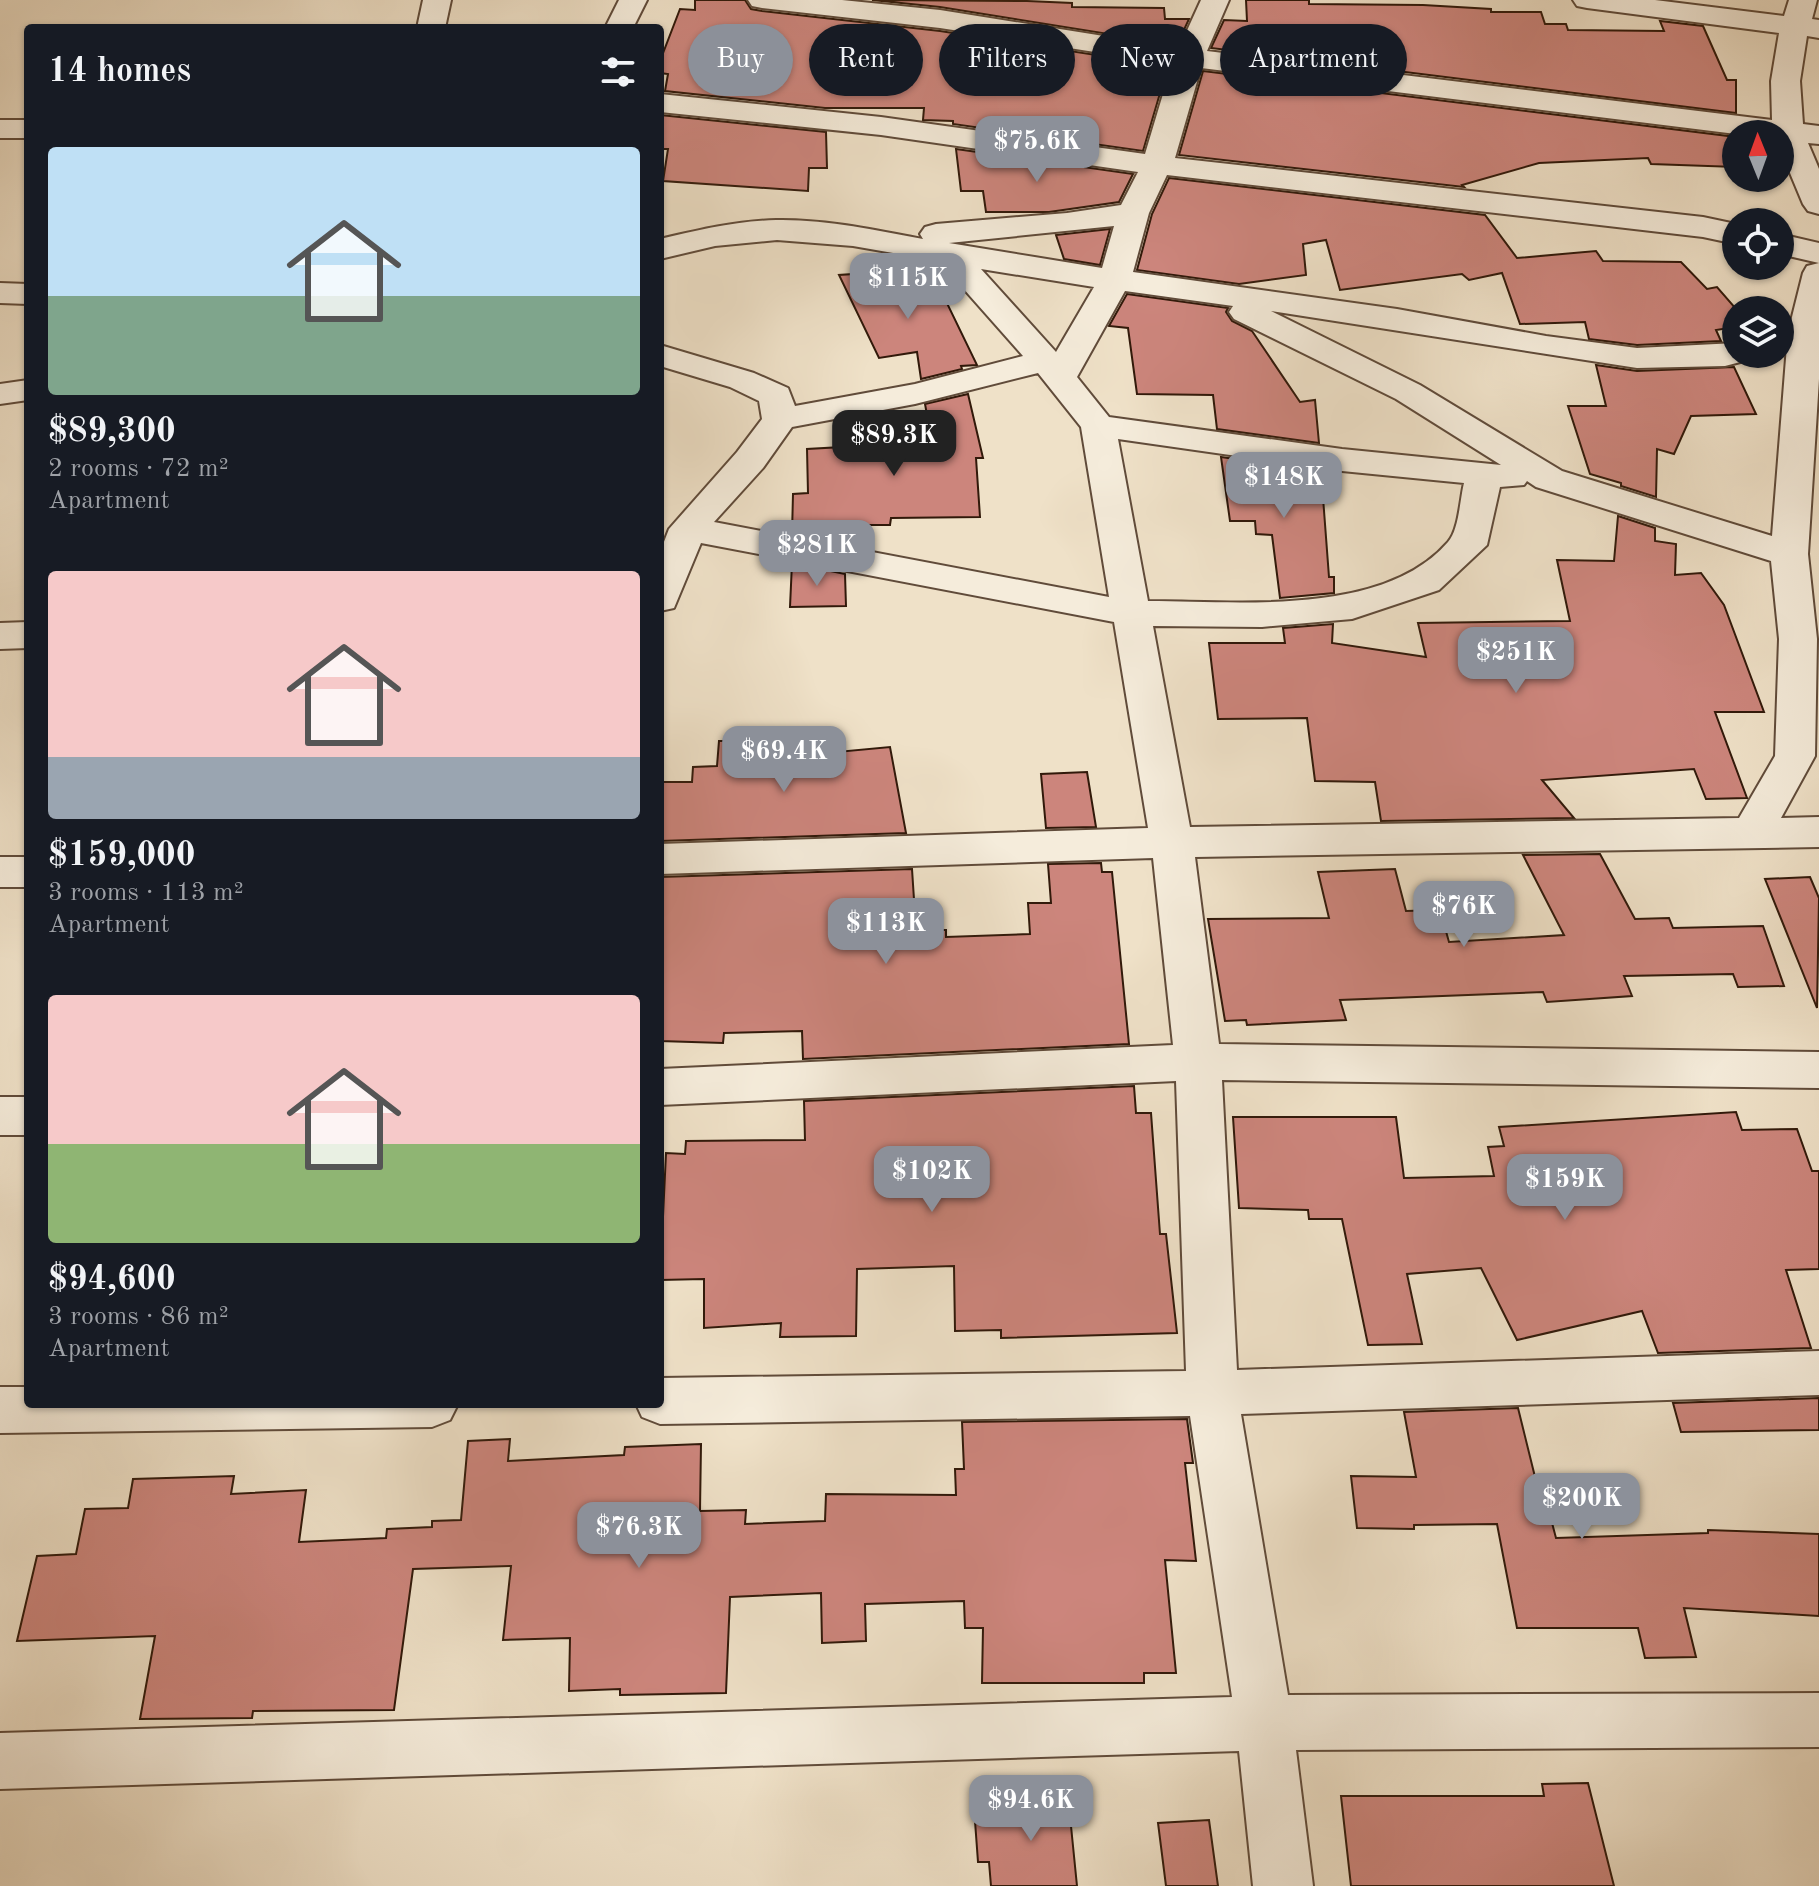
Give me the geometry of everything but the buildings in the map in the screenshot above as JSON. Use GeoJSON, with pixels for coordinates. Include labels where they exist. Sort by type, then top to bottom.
{"type":"FeatureCollection","features":[{"type":"Feature","properties":{"kind":"street"},"geometry":{"type":"LineString","coordinates":[[432,24],[437,0]]}},
{"type":"Feature","properties":{"kind":"street"},"geometry":{"type":"LineString","coordinates":[[621,24],[633,0]]}},
{"type":"Feature","properties":{"kind":"street"},"geometry":{"type":"LineString","coordinates":[[762,0],[940,19],[1091,43]]}},
{"type":"Feature","properties":{"kind":"street"},"geometry":{"type":"LineString","coordinates":[[1204,25],[1215,0]]}},
{"type":"Feature","properties":{"kind":"street"},"geometry":{"type":"LineString","coordinates":[[1587,0],[1806,19],[1784,100],[1787,120]]}},
{"type":"Feature","properties":{"kind":"street"},"geometry":{"type":"LineString","coordinates":[[1204,60],[1722,123]]}},
{"type":"Feature","properties":{"kind":"street"},"geometry":{"type":"LineString","coordinates":[[664,589],[688,529],[750,460],[780,419],[1052,369],[1115,279],[1133,213],[1157,165],[1178,96]]}},
{"type":"Feature","properties":{"kind":"street"},"geometry":{"type":"LineString","coordinates":[[664,103],[881,126],[1157,165],[1722,231]]}},
{"type":"Feature","properties":{"kind":"street"},"geometry":{"type":"LineString","coordinates":[[0,129],[24,129]]}},
{"type":"Feature","properties":{"kind":"street"},"geometry":{"type":"LineString","coordinates":[[1794,132],[1819,135]]}},
{"type":"Feature","properties":{"kind":"street"},"geometry":{"type":"LineString","coordinates":[[1794,143],[1819,204]]}},
{"type":"Feature","properties":{"kind":"street"},"geometry":{"type":"LineString","coordinates":[[853,236],[962,233],[1133,213]]}},
{"type":"Feature","properties":{"kind":"street"},"geometry":{"type":"LineString","coordinates":[[664,248],[715,236],[777,230],[853,236],[1024,267],[1397,319],[1546,346],[1637,358],[1722,356]]}},
{"type":"Feature","properties":{"kind":"street"},"geometry":{"type":"LineString","coordinates":[[1794,247],[1819,253]]}},
{"type":"Feature","properties":{"kind":"street"},"geometry":{"type":"LineString","coordinates":[[948,252],[1098,426],[1172,842],[1198,1062],[1212,1393],[1264,1723],[1283,1886]]}},
{"type":"Feature","properties":{"kind":"street"},"geometry":{"type":"LineString","coordinates":[[1794,332],[1819,273]]}},
{"type":"Feature","properties":{"kind":"street"},"geometry":{"type":"LineString","coordinates":[[0,293],[24,294]]}},
{"type":"Feature","properties":{"kind":"street"},"geometry":{"type":"LineString","coordinates":[[1206,294],[1408,392],[1549,479],[1789,554]]}},
{"type":"Feature","properties":{"kind":"street"},"geometry":{"type":"LineString","coordinates":[[664,356],[742,380],[776,395],[780,419]]}},
{"type":"Feature","properties":{"kind":"street"},"geometry":{"type":"LineString","coordinates":[[1750,835],[1795,756],[1798,639],[1789,554],[1792,368]]}},
{"type":"Feature","properties":{"kind":"street"},"geometry":{"type":"LineString","coordinates":[[0,394],[24,391]]}},
{"type":"Feature","properties":{"kind":"street"},"geometry":{"type":"LineString","coordinates":[[1098,426],[1342,460],[1484,476],[1549,479]]}},
{"type":"Feature","properties":{"kind":"street"},"geometry":{"type":"LineString","coordinates":[[688,529],[1130,613],[1262,614],[1352,607],[1426,581],[1468,545],[1484,476]]}},
{"type":"Feature","properties":{"kind":"street"},"geometry":{"type":"LineString","coordinates":[[0,636],[24,635]]}},
{"type":"Feature","properties":{"kind":"street"},"geometry":{"type":"LineString","coordinates":[[664,859],[1172,842],[1819,832]]}},
{"type":"Feature","properties":{"kind":"street"},"geometry":{"type":"LineString","coordinates":[[0,872],[24,872]]}},
{"type":"Feature","properties":{"kind":"street"},"geometry":{"type":"LineString","coordinates":[[664,1087],[1198,1062],[1819,1070]]}},
{"type":"Feature","properties":{"kind":"street"},"geometry":{"type":"LineString","coordinates":[[0,1116],[24,1116]]}},
{"type":"Feature","properties":{"kind":"street"},"geometry":{"type":"LineString","coordinates":[[664,1401],[1212,1393],[1819,1373]]}},
{"type":"Feature","properties":{"kind":"street"},"geometry":{"type":"LineString","coordinates":[[0,1410],[144,1408]]}},
{"type":"Feature","properties":{"kind":"street"},"geometry":{"type":"LineString","coordinates":[[0,1761],[1264,1723],[1819,1720]]}}]}
